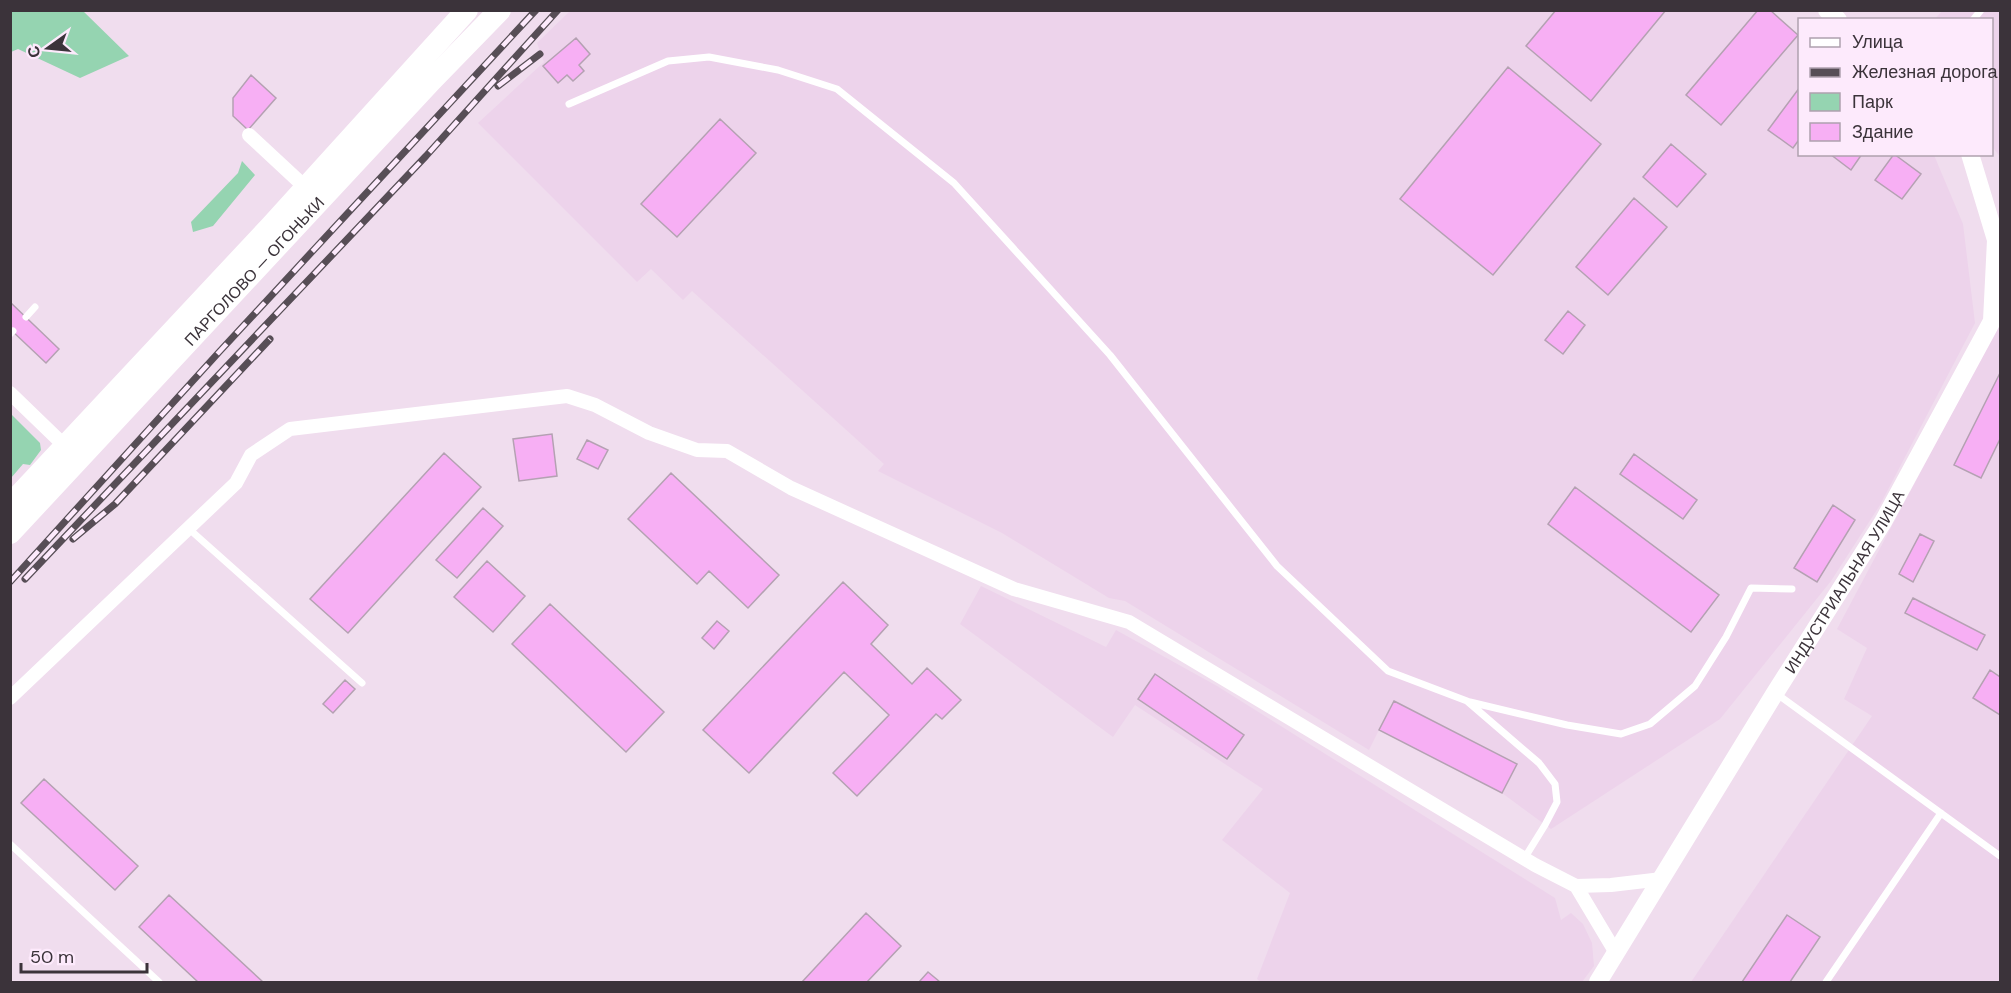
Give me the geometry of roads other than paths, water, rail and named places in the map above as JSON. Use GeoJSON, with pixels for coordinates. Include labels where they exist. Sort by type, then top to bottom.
{"type":"FeatureCollection","features":[{"type":"Feature","properties":{"kind":"main road","name":"ПАРГОЛОВО — ОГОНЬКИ"},"geometry":{"type":"LineString","coordinates":[[10,533],[72,453],[305,187],[467,10]]}},
{"type":"Feature","properties":{"kind":"main road","name":"ПАРГОЛОВО — ОГОНЬКИ"},"geometry":{"type":"LineString","coordinates":[[10,505],[72,453],[500,10]]}},
{"type":"Feature","properties":{"kind":"street"},"geometry":{"type":"LineString","coordinates":[[249,135],[305,187]]}},
{"type":"Feature","properties":{"kind":"street","name":"ИНДУСТРИАЛЬНАЯ УЛИЦА"},"geometry":{"type":"LineString","coordinates":[[1598,982],[1774,693],[1883,522],[1992,321],[1998,274],[1996,240],[1971,156]]}},
{"type":"Feature","properties":{"kind":"street"},"geometry":{"type":"LineString","coordinates":[[10,393],[72,453]]}},
{"type":"Feature","properties":{"kind":"street"},"geometry":{"type":"LineString","coordinates":[[10,698],[236,483],[251,455],[290,429],[567,396],[595,405],[649,433],[697,450],[726,451],[791,488],[1014,589],[1129,622],[1524,859],[1576,886],[1611,885],[1662,879]]}},
{"type":"Feature","properties":{"kind":"street"},"geometry":{"type":"LineString","coordinates":[[1576,886],[1616,953]]}},
{"type":"Feature","properties":{"kind":"lane"},"geometry":{"type":"LineString","coordinates":[[569,104],[668,61],[709,57],[778,70],[837,89],[954,183],[1110,355],[1277,566],[1388,671],[1467,701],[1567,725],[1621,734],[1650,724],[1695,686],[1726,637],[1750,588],[1792,590]]}},
{"type":"Feature","properties":{"kind":"lane"},"geometry":{"type":"LineString","coordinates":[[26,317],[35,306]]}},
{"type":"Feature","properties":{"kind":"lane"},"geometry":{"type":"LineString","coordinates":[[188,528],[362,683]]}},
{"type":"Feature","properties":{"kind":"lane"},"geometry":{"type":"LineString","coordinates":[[1774,693],[2001,856]]}},
{"type":"Feature","properties":{"kind":"lane"},"geometry":{"type":"LineString","coordinates":[[1467,701],[1539,764],[1555,784],[1557,802],[1524,859]]}},
{"type":"Feature","properties":{"kind":"lane"},"geometry":{"type":"LineString","coordinates":[[1826,982],[1941,813]]}},
{"type":"Feature","properties":{"kind":"lane"},"geometry":{"type":"LineString","coordinates":[[10,844],[159,982]]}},
{"type":"Feature","properties":{"kind":"railway"},"geometry":{"type":"LineString","coordinates":[[10,582],[536,10]]}},
{"type":"Feature","properties":{"kind":"railway"},"geometry":{"type":"LineString","coordinates":[[25,579],[426,156],[558,10]]}},
{"type":"Feature","properties":{"kind":"railway"},"geometry":{"type":"LineString","coordinates":[[498,86],[540,54]]}},
{"type":"Feature","properties":{"kind":"railway"},"geometry":{"type":"LineString","coordinates":[[73,539],[115,504],[270,339]]}}]}
